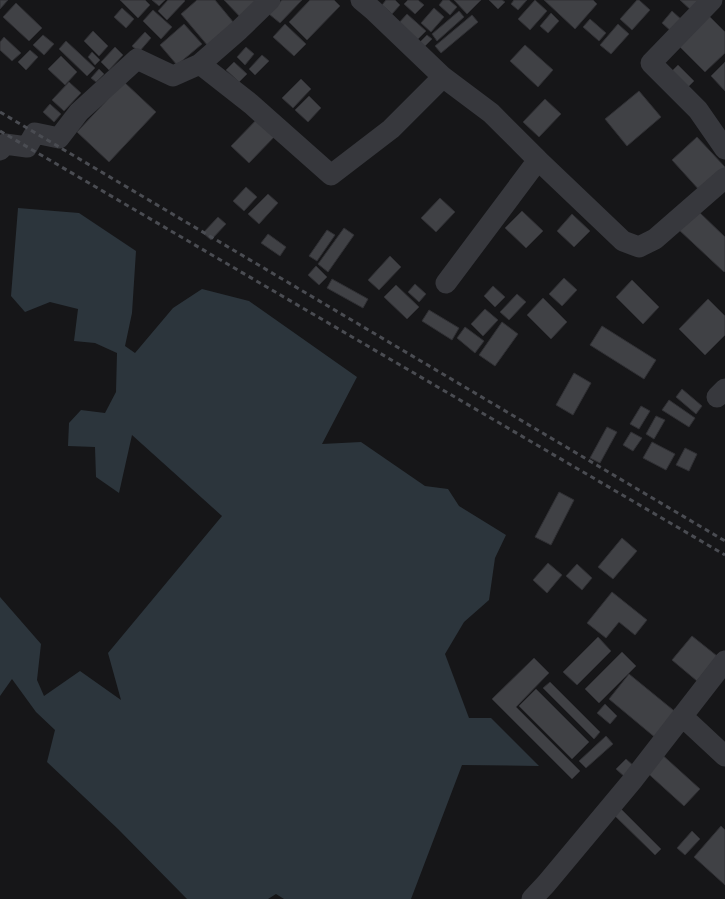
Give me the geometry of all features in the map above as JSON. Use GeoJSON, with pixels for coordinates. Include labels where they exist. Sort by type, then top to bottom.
{"type":"FeatureCollection","features":[{"type":"Feature","properties":{"kind":"street"},"geometry":{"type":"LineString","coordinates":[[0,150],[5,144],[27,146],[35,133],[59,138],[79,112],[137,59],[173,76],[200,64],[239,30],[270,0]]}},
{"type":"Feature","properties":{"kind":"street"},"geometry":{"type":"LineString","coordinates":[[361,0],[443,77],[492,113],[538,160],[623,241],[638,247],[655,239],[725,178]]}},
{"type":"Feature","properties":{"kind":"street"},"geometry":{"type":"LineString","coordinates":[[712,0],[650,63],[698,110],[725,149]]}},
{"type":"Feature","properties":{"kind":"street"},"geometry":{"type":"LineString","coordinates":[[200,64],[251,104],[331,175],[391,129],[443,77]]}},
{"type":"Feature","properties":{"kind":"street"},"geometry":{"type":"LineString","coordinates":[[446,283],[538,160]]}},
{"type":"Feature","properties":{"kind":"street"},"geometry":{"type":"LineString","coordinates":[[532,899],[632,781],[725,661]]}},
{"type":"Feature","properties":{"kind":"street"},"geometry":{"type":"LineString","coordinates":[[682,716],[725,756]]}},
{"type":"Feature","properties":{"kind":"shaded area"},"geometry":{"type":"Polygon","coordinates":[[[18,208],[79,213],[136,251],[132,313],[125,346],[135,353],[173,308],[202,289],[249,301],[357,377],[322,444],[361,442],[425,486],[448,489],[459,506],[506,535],[495,558],[489,600],[464,622],[445,654],[469,718],[491,718],[539,766],[462,765],[411,899],[284,899],[276,894],[268,899],[187,899],[118,829],[47,762],[55,730],[36,712],[12,679],[0,696],[0,597],[41,644],[37,680],[44,696],[80,671],[121,700],[108,653],[222,516],[132,435],[119,493],[96,477],[95,447],[68,446],[69,423],[81,410],[105,413],[116,392],[117,353],[95,343],[74,341],[78,309],[50,302],[25,312],[11,296],[18,208]]]}},
{"type":"Feature","properties":{"kind":"building"},"geometry":{"type":"Polygon","coordinates":[[[0,0],[8,0],[0,9],[0,0]]]}},
{"type":"Feature","properties":{"kind":"building"},"geometry":{"type":"Polygon","coordinates":[[[120,0],[145,0],[150,5],[138,18],[120,0]]]}},
{"type":"Feature","properties":{"kind":"building"},"geometry":{"type":"Polygon","coordinates":[[[152,0],[165,0],[159,6],[152,0]]]}},
{"type":"Feature","properties":{"kind":"building"},"geometry":{"type":"Polygon","coordinates":[[[168,0],[185,1],[167,20],[158,11],[168,0]]]}},
{"type":"Feature","properties":{"kind":"building"},"geometry":{"type":"Polygon","coordinates":[[[197,0],[215,0],[234,23],[208,46],[181,14],[197,0]]]}},
{"type":"Feature","properties":{"kind":"building"},"geometry":{"type":"Polygon","coordinates":[[[224,0],[265,0],[244,21],[224,0]]]}},
{"type":"Feature","properties":{"kind":"building"},"geometry":{"type":"Polygon","coordinates":[[[282,0],[302,0],[280,23],[269,14],[282,0]]]}},
{"type":"Feature","properties":{"kind":"building"},"geometry":{"type":"Polygon","coordinates":[[[310,0],[334,0],[340,6],[307,40],[289,22],[310,0]]]}},
{"type":"Feature","properties":{"kind":"building"},"geometry":{"type":"Polygon","coordinates":[[[386,0],[395,0],[400,5],[392,14],[382,5],[386,0]]]}},
{"type":"Feature","properties":{"kind":"building"},"geometry":{"type":"Polygon","coordinates":[[[408,0],[418,0],[424,5],[415,14],[404,4],[408,0]]]}},
{"type":"Feature","properties":{"kind":"building"},"geometry":{"type":"Polygon","coordinates":[[[443,0],[449,0],[457,7],[450,15],[439,5],[443,0]]]}},
{"type":"Feature","properties":{"kind":"building"},"geometry":{"type":"Polygon","coordinates":[[[454,0],[481,0],[467,14],[454,0]]]}},
{"type":"Feature","properties":{"kind":"building"},"geometry":{"type":"Polygon","coordinates":[[[489,0],[502,0],[505,2],[498,9],[489,0]]]}},
{"type":"Feature","properties":{"kind":"building"},"geometry":{"type":"Polygon","coordinates":[[[514,0],[527,0],[518,10],[511,4],[514,0]]]}},
{"type":"Feature","properties":{"kind":"building"},"geometry":{"type":"Polygon","coordinates":[[[535,0],[547,11],[530,30],[518,19],[535,0]]]}},
{"type":"Feature","properties":{"kind":"building"},"geometry":{"type":"Polygon","coordinates":[[[544,0],[593,0],[597,4],[575,29],[544,0]]]}},
{"type":"Feature","properties":{"kind":"building"},"geometry":{"type":"Polygon","coordinates":[[[637,0],[639,0],[650,10],[632,30],[620,19],[637,0]]]}},
{"type":"Feature","properties":{"kind":"building"},"geometry":{"type":"Polygon","coordinates":[[[680,0],[703,0],[694,13],[680,0]]]}},
{"type":"Feature","properties":{"kind":"building"},"geometry":{"type":"Polygon","coordinates":[[[16,3],[42,28],[29,41],[3,17],[16,3]]]}},
{"type":"Feature","properties":{"kind":"building"},"geometry":{"type":"Polygon","coordinates":[[[122,8],[134,19],[126,28],[114,17],[122,8]]]}},
{"type":"Feature","properties":{"kind":"building"},"geometry":{"type":"Polygon","coordinates":[[[434,8],[444,17],[431,32],[421,23],[434,8]]]}},
{"type":"Feature","properties":{"kind":"building"},"geometry":{"type":"Polygon","coordinates":[[[153,10],[172,27],[161,39],[143,21],[153,10]]]}},
{"type":"Feature","properties":{"kind":"building"},"geometry":{"type":"Polygon","coordinates":[[[459,11],[464,17],[437,41],[432,34],[459,11]]]}},
{"type":"Feature","properties":{"kind":"building"},"geometry":{"type":"Polygon","coordinates":[[[672,11],[683,21],[673,33],[662,23],[672,11]]]}},
{"type":"Feature","properties":{"kind":"building"},"geometry":{"type":"Polygon","coordinates":[[[551,13],[559,21],[548,33],[540,26],[551,13]]]}},
{"type":"Feature","properties":{"kind":"building"},"geometry":{"type":"Polygon","coordinates":[[[407,14],[426,31],[415,42],[397,25],[407,14]]]}},
{"type":"Feature","properties":{"kind":"building"},"geometry":{"type":"Polygon","coordinates":[[[472,15],[478,22],[441,53],[435,46],[472,15]]]}},
{"type":"Feature","properties":{"kind":"building"},"geometry":{"type":"Polygon","coordinates":[[[709,16],[725,32],[725,53],[705,72],[679,46],[709,16]]]}},
{"type":"Feature","properties":{"kind":"building"},"geometry":{"type":"Polygon","coordinates":[[[590,19],[606,33],[599,41],[583,27],[590,19]]]}},
{"type":"Feature","properties":{"kind":"building"},"geometry":{"type":"Polygon","coordinates":[[[184,24],[202,44],[177,65],[160,45],[184,24]]]}},
{"type":"Feature","properties":{"kind":"building"},"geometry":{"type":"Polygon","coordinates":[[[285,24],[306,44],[294,56],[273,37],[285,24]]]}},
{"type":"Feature","properties":{"kind":"building"},"geometry":{"type":"Polygon","coordinates":[[[618,24],[629,34],[611,54],[600,45],[618,24]]]}},
{"type":"Feature","properties":{"kind":"building"},"geometry":{"type":"Polygon","coordinates":[[[93,31],[108,46],[99,56],[84,41],[93,31]]]}},
{"type":"Feature","properties":{"kind":"building"},"geometry":{"type":"Polygon","coordinates":[[[145,32],[151,38],[139,52],[132,46],[145,32]]]}},
{"type":"Feature","properties":{"kind":"building"},"geometry":{"type":"Polygon","coordinates":[[[43,35],[54,44],[44,55],[33,45],[43,35]]]}},
{"type":"Feature","properties":{"kind":"building"},"geometry":{"type":"Polygon","coordinates":[[[427,35],[432,39],[423,48],[418,44],[427,35]]]}},
{"type":"Feature","properties":{"kind":"building"},"geometry":{"type":"Polygon","coordinates":[[[4,37],[21,53],[12,61],[0,50],[0,42],[4,37]]]}},
{"type":"Feature","properties":{"kind":"building"},"geometry":{"type":"Polygon","coordinates":[[[66,41],[95,68],[87,76],[59,49],[66,41]]]}},
{"type":"Feature","properties":{"kind":"building"},"geometry":{"type":"Polygon","coordinates":[[[525,45],[553,70],[538,87],[510,61],[525,45]]]}},
{"type":"Feature","properties":{"kind":"building"},"geometry":{"type":"Polygon","coordinates":[[[115,47],[123,55],[109,70],[101,62],[115,47]]]}},
{"type":"Feature","properties":{"kind":"building"},"geometry":{"type":"Polygon","coordinates":[[[246,47],[254,54],[245,65],[237,57],[246,47]]]}},
{"type":"Feature","properties":{"kind":"building"},"geometry":{"type":"Polygon","coordinates":[[[30,50],[38,57],[26,70],[18,62],[30,50]]]}},
{"type":"Feature","properties":{"kind":"building"},"geometry":{"type":"Polygon","coordinates":[[[92,52],[100,60],[95,65],[88,57],[92,52]]]}},
{"type":"Feature","properties":{"kind":"building"},"geometry":{"type":"Polygon","coordinates":[[[262,55],[269,61],[255,75],[249,69],[262,55]]]}},
{"type":"Feature","properties":{"kind":"building"},"geometry":{"type":"Polygon","coordinates":[[[61,56],[77,72],[65,85],[48,69],[61,56]]]}},
{"type":"Feature","properties":{"kind":"building"},"geometry":{"type":"Polygon","coordinates":[[[234,62],[247,74],[239,82],[226,70],[234,62]]]}},
{"type":"Feature","properties":{"kind":"building"},"geometry":{"type":"Polygon","coordinates":[[[725,62],[725,91],[711,76],[725,62]]]}},
{"type":"Feature","properties":{"kind":"building"},"geometry":{"type":"Polygon","coordinates":[[[678,65],[694,81],[688,87],[672,71],[678,65]]]}},
{"type":"Feature","properties":{"kind":"building"},"geometry":{"type":"Polygon","coordinates":[[[99,69],[104,74],[96,82],[91,78],[99,69]]]}},
{"type":"Feature","properties":{"kind":"building"},"geometry":{"type":"Polygon","coordinates":[[[301,79],[311,89],[293,108],[282,98],[301,79]]]}},
{"type":"Feature","properties":{"kind":"building"},"geometry":{"type":"Polygon","coordinates":[[[69,82],[81,93],[64,111],[52,100],[69,82]]]}},
{"type":"Feature","properties":{"kind":"building"},"geometry":{"type":"Polygon","coordinates":[[[124,82],[156,112],[109,162],[77,132],[124,82]]]}},
{"type":"Feature","properties":{"kind":"building"},"geometry":{"type":"Polygon","coordinates":[[[639,91],[661,117],[627,146],[605,119],[639,91]]]}},
{"type":"Feature","properties":{"kind":"building"},"geometry":{"type":"Polygon","coordinates":[[[309,96],[321,108],[308,122],[295,110],[309,96]]]}},
{"type":"Feature","properties":{"kind":"building"},"geometry":{"type":"Polygon","coordinates":[[[545,99],[561,114],[539,137],[523,122],[545,99]]]}},
{"type":"Feature","properties":{"kind":"building"},"geometry":{"type":"Polygon","coordinates":[[[50,104],[61,114],[54,122],[43,112],[50,104]]]}},
{"type":"Feature","properties":{"kind":"building"},"geometry":{"type":"Polygon","coordinates":[[[260,116],[278,133],[249,163],[231,146],[260,116]]]}},
{"type":"Feature","properties":{"kind":"building"},"geometry":{"type":"Polygon","coordinates":[[[697,137],[725,167],[725,171],[701,192],[672,160],[697,137]]]}},
{"type":"Feature","properties":{"kind":"building"},"geometry":{"type":"Polygon","coordinates":[[[246,187],[257,197],[244,211],[233,201],[246,187]]]}},
{"type":"Feature","properties":{"kind":"building"},"geometry":{"type":"Polygon","coordinates":[[[268,194],[278,203],[259,224],[248,214],[268,194]]]}},
{"type":"Feature","properties":{"kind":"building"},"geometry":{"type":"Polygon","coordinates":[[[440,198],[455,212],[436,232],[421,218],[440,198]]]}},
{"type":"Feature","properties":{"kind":"building"},"geometry":{"type":"Polygon","coordinates":[[[697,210],[725,237],[724,272],[678,229],[697,210]]]}},
{"type":"Feature","properties":{"kind":"building"},"geometry":{"type":"Polygon","coordinates":[[[522,211],[543,231],[526,248],[505,228],[522,211]]]}},
{"type":"Feature","properties":{"kind":"building"},"geometry":{"type":"Polygon","coordinates":[[[572,214],[590,231],[574,247],[557,231],[572,214]]]}},
{"type":"Feature","properties":{"kind":"building"},"geometry":{"type":"Polygon","coordinates":[[[218,217],[226,224],[211,240],[203,233],[218,217]]]}},
{"type":"Feature","properties":{"kind":"building"},"geometry":{"type":"Polygon","coordinates":[[[344,228],[354,235],[328,272],[318,264],[344,228]]]}},
{"type":"Feature","properties":{"kind":"building"},"geometry":{"type":"Polygon","coordinates":[[[327,230],[335,235],[317,261],[309,256],[327,230]]]}},
{"type":"Feature","properties":{"kind":"building"},"geometry":{"type":"Polygon","coordinates":[[[268,234],[286,247],[280,256],[261,243],[268,234]]]}},
{"type":"Feature","properties":{"kind":"building"},"geometry":{"type":"Polygon","coordinates":[[[390,256],[401,267],[379,290],[368,280],[390,256]]]}},
{"type":"Feature","properties":{"kind":"building"},"geometry":{"type":"Polygon","coordinates":[[[316,266],[327,277],[319,285],[308,275],[316,266]]]}},
{"type":"Feature","properties":{"kind":"building"},"geometry":{"type":"Polygon","coordinates":[[[564,278],[577,290],[562,306],[549,294],[564,278]]]}},
{"type":"Feature","properties":{"kind":"building"},"geometry":{"type":"Polygon","coordinates":[[[332,279],[368,299],[363,308],[327,288],[332,279]]]}},
{"type":"Feature","properties":{"kind":"building"},"geometry":{"type":"Polygon","coordinates":[[[632,280],[659,307],[643,324],[616,297],[632,280]]]}},
{"type":"Feature","properties":{"kind":"building"},"geometry":{"type":"Polygon","coordinates":[[[415,284],[426,294],[419,302],[408,292],[415,284]]]}},
{"type":"Feature","properties":{"kind":"building"},"geometry":{"type":"Polygon","coordinates":[[[396,285],[419,307],[407,319],[384,297],[396,285]]]}},
{"type":"Feature","properties":{"kind":"building"},"geometry":{"type":"Polygon","coordinates":[[[493,286],[505,297],[495,307],[484,296],[493,286]]]}},
{"type":"Feature","properties":{"kind":"building"},"geometry":{"type":"Polygon","coordinates":[[[517,294],[526,302],[509,320],[500,312],[517,294]]]}},
{"type":"Feature","properties":{"kind":"building"},"geometry":{"type":"Polygon","coordinates":[[[543,298],[567,322],[551,339],[527,315],[543,298]]]}},
{"type":"Feature","properties":{"kind":"building"},"geometry":{"type":"Polygon","coordinates":[[[708,299],[725,316],[725,335],[705,355],[679,329],[708,299]]]}},
{"type":"Feature","properties":{"kind":"building"},"geometry":{"type":"Polygon","coordinates":[[[485,309],[498,320],[483,336],[471,324],[485,309]]]}},
{"type":"Feature","properties":{"kind":"building"},"geometry":{"type":"Polygon","coordinates":[[[429,310],[459,328],[452,340],[422,321],[429,310]]]}},
{"type":"Feature","properties":{"kind":"building"},"geometry":{"type":"Polygon","coordinates":[[[502,322],[518,334],[495,366],[479,355],[502,322]]]}},
{"type":"Feature","properties":{"kind":"building"},"geometry":{"type":"Polygon","coordinates":[[[602,326],[656,360],[644,379],[590,345],[602,326]]]}},
{"type":"Feature","properties":{"kind":"building"},"geometry":{"type":"Polygon","coordinates":[[[465,327],[484,341],[475,353],[457,338],[465,327]]]}},
{"type":"Feature","properties":{"kind":"building"},"geometry":{"type":"Polygon","coordinates":[[[574,373],[591,383],[573,415],[556,405],[574,373]]]}},
{"type":"Feature","properties":{"kind":"building"},"geometry":{"type":"Polygon","coordinates":[[[682,389],[702,406],[696,414],[676,397],[682,389]]]}},
{"type":"Feature","properties":{"kind":"building"},"geometry":{"type":"Polygon","coordinates":[[[669,400],[695,418],[689,427],[662,410],[669,400]]]}},
{"type":"Feature","properties":{"kind":"building"},"geometry":{"type":"Polygon","coordinates":[[[641,406],[650,411],[639,429],[630,424],[641,406]]]}},
{"type":"Feature","properties":{"kind":"building"},"geometry":{"type":"Polygon","coordinates":[[[656,416],[665,420],[654,439],[646,434],[656,416]]]}},
{"type":"Feature","properties":{"kind":"building"},"geometry":{"type":"Polygon","coordinates":[[[607,427],[617,432],[600,463],[590,458],[607,427]]]}},
{"type":"Feature","properties":{"kind":"building"},"geometry":{"type":"Polygon","coordinates":[[[631,432],[642,438],[633,451],[623,445],[631,432]]]}},
{"type":"Feature","properties":{"kind":"building"},"geometry":{"type":"Polygon","coordinates":[[[652,442],[675,454],[666,470],[643,458],[652,442]]]}},
{"type":"Feature","properties":{"kind":"building"},"geometry":{"type":"Polygon","coordinates":[[[685,448],[697,454],[689,471],[676,465],[685,448]]]}},
{"type":"Feature","properties":{"kind":"building"},"geometry":{"type":"Polygon","coordinates":[[[559,492],[574,500],[551,545],[535,537],[559,492]]]}},
{"type":"Feature","properties":{"kind":"building"},"geometry":{"type":"Polygon","coordinates":[[[622,538],[637,551],[613,579],[598,567],[622,538]]]}},
{"type":"Feature","properties":{"kind":"building"},"geometry":{"type":"Polygon","coordinates":[[[548,563],[562,575],[547,593],[533,580],[548,563]]]}},
{"type":"Feature","properties":{"kind":"building"},"geometry":{"type":"Polygon","coordinates":[[[577,564],[592,578],[582,590],[566,576],[577,564]]]}},
{"type":"Feature","properties":{"kind":"building"},"geometry":{"type":"Polygon","coordinates":[[[612,592],[647,620],[635,635],[619,622],[606,638],[587,623],[612,592]]]}},
{"type":"Feature","properties":{"kind":"building"},"geometry":{"type":"Polygon","coordinates":[[[692,636],[717,656],[697,681],[672,660],[692,636]]]}},
{"type":"Feature","properties":{"kind":"building"},"geometry":{"type":"Polygon","coordinates":[[[598,637],[611,651],[577,685],[563,672],[598,637]]]}},
{"type":"Feature","properties":{"kind":"building"},"geometry":{"type":"Polygon","coordinates":[[[622,652],[636,666],[599,703],[585,689],[622,652]]]}},
{"type":"Feature","properties":{"kind":"building"},"geometry":{"type":"Polygon","coordinates":[[[534,658],[549,673],[516,707],[580,771],[572,779],[492,699],[534,658]]]}},
{"type":"Feature","properties":{"kind":"building"},"geometry":{"type":"Polygon","coordinates":[[[629,674],[678,714],[657,739],[609,699],[629,674]]]}},
{"type":"Feature","properties":{"kind":"building"},"geometry":{"type":"Polygon","coordinates":[[[550,682],[600,732],[594,739],[543,688],[550,682]]]}},
{"type":"Feature","properties":{"kind":"building"},"geometry":{"type":"Polygon","coordinates":[[[536,689],[589,742],[572,759],[519,706],[536,689]]]}},
{"type":"Feature","properties":{"kind":"building"},"geometry":{"type":"Polygon","coordinates":[[[605,704],[617,716],[610,724],[597,713],[605,704]]]}},
{"type":"Feature","properties":{"kind":"building"},"geometry":{"type":"Polygon","coordinates":[[[606,736],[613,744],[586,768],[579,761],[606,736]]]}},
{"type":"Feature","properties":{"kind":"building"},"geometry":{"type":"Polygon","coordinates":[[[658,751],[700,789],[684,806],[642,768],[658,751]]]}},
{"type":"Feature","properties":{"kind":"building"},"geometry":{"type":"Polygon","coordinates":[[[626,759],[635,767],[626,778],[616,769],[626,759]]]}},
{"type":"Feature","properties":{"kind":"building"},"geometry":{"type":"Polygon","coordinates":[[[620,808],[661,849],[655,855],[613,814],[620,808]]]}},
{"type":"Feature","properties":{"kind":"building"},"geometry":{"type":"Polygon","coordinates":[[[721,826],[725,830],[725,885],[694,857],[721,826]]]}},
{"type":"Feature","properties":{"kind":"building"},"geometry":{"type":"Polygon","coordinates":[[[692,831],[700,839],[685,855],[677,848],[692,831]]]}},
{"type":"Feature","properties":{"kind":"railway"},"geometry":{"type":"LineString","coordinates":[[0,112],[725,541]]}},
{"type":"Feature","properties":{"kind":"railway"},"geometry":{"type":"LineString","coordinates":[[0,131],[725,555]]}}]}
